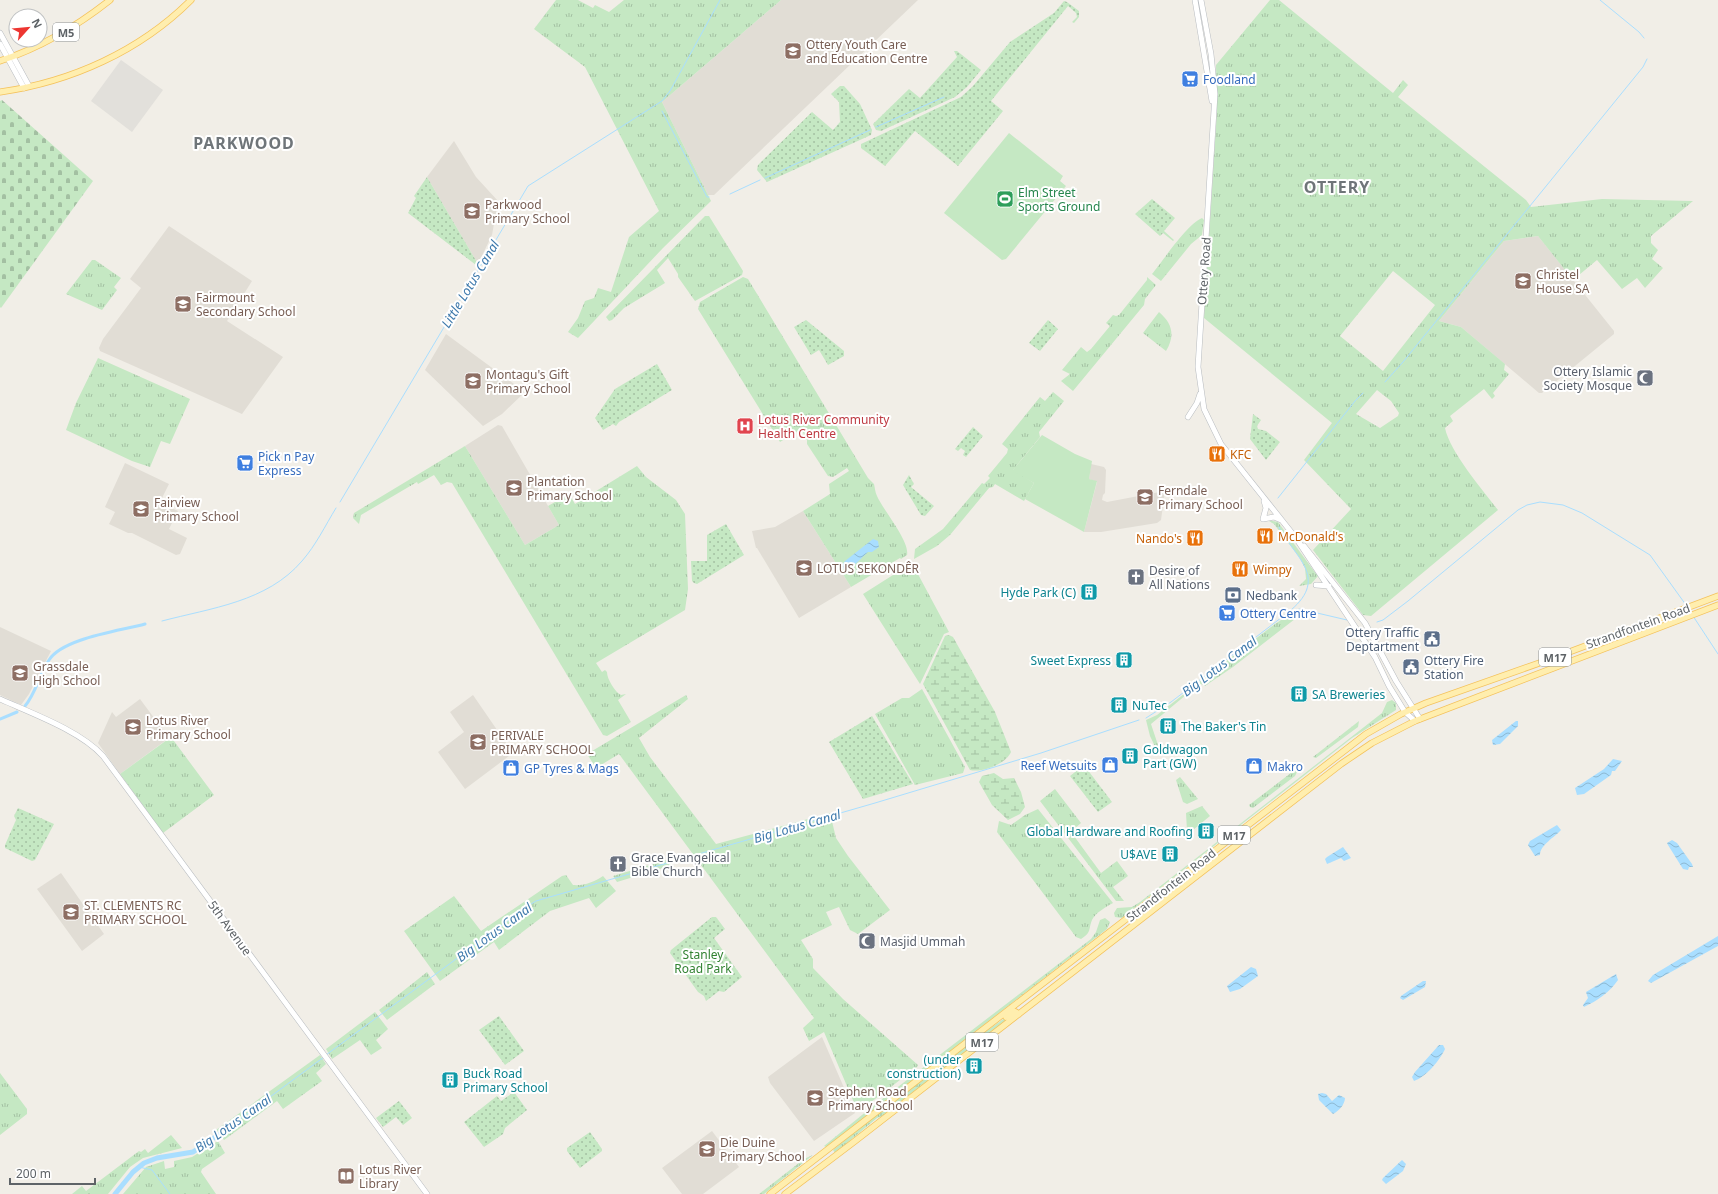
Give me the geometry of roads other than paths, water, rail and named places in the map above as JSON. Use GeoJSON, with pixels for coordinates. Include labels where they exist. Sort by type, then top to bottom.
{"type":"FeatureCollection","features":[{"type":"Feature","properties":{"kind":"main road","name":"M5"},"geometry":{"type":"LineString","coordinates":[[0,61],[62,34],[110,0]]}},
{"type":"Feature","properties":{"kind":"main road"},"geometry":{"type":"LineString","coordinates":[[0,92],[27,87],[83,70],[120,53],[166,23],[191,0]]}},
{"type":"Feature","properties":{"kind":"main road","name":"Ottery Road"},"geometry":{"type":"LineString","coordinates":[[1195,0],[1211,90],[1213,134]]}},
{"type":"Feature","properties":{"kind":"main road","name":"Ottery Road"},"geometry":{"type":"LineString","coordinates":[[1201,0],[1215,82],[1215,114],[1198,361],[1200,391],[1204,409],[1221,444],[1256,487]]}},
{"type":"Feature","properties":{"kind":"main road"},"geometry":{"type":"LineString","coordinates":[[0,33],[13,56],[27,87]]}},
{"type":"Feature","properties":{"kind":"main road"},"geometry":{"type":"LineString","coordinates":[[0,44],[7,59],[27,87]]}},
{"type":"Feature","properties":{"kind":"main road"},"geometry":{"type":"LineString","coordinates":[[1188,417],[1197,403],[1200,391]]}},
{"type":"Feature","properties":{"kind":"main road"},"geometry":{"type":"LineString","coordinates":[[1256,487],[1266,506],[1263,519],[1274,517],[1284,522]]}},
{"type":"Feature","properties":{"kind":"main road"},"geometry":{"type":"LineString","coordinates":[[1256,487],[1296,538],[1330,586],[1375,657],[1389,686],[1405,712],[1418,720]]}},
{"type":"Feature","properties":{"kind":"main road"},"geometry":{"type":"LineString","coordinates":[[1296,538],[1340,589],[1365,623],[1396,681],[1413,708],[1418,720]]}},
{"type":"Feature","properties":{"kind":"main road"},"geometry":{"type":"LineString","coordinates":[[1316,585],[1326,584],[1330,586]]}},
{"type":"Feature","properties":{"kind":"main road","name":"Strandfontein Road"},"geometry":{"type":"LineString","coordinates":[[770,1194],[1352,743],[1377,727],[1413,708],[1718,596]]}},
{"type":"Feature","properties":{"kind":"main road","name":"Strandfontein Road"},"geometry":{"type":"LineString","coordinates":[[784,1194],[1341,764],[1372,743],[1418,720],[1698,614],[1718,605]]}},
{"type":"Feature","properties":{"kind":"main road","name":"5th Avenue"},"geometry":{"type":"LineString","coordinates":[[0,699],[82,738],[103,756],[427,1194]]}},
{"type":"Feature","properties":{"kind":"main road"},"geometry":{"type":"LineString","coordinates":[[981,1031],[1015,1011],[1018,1014]]}},
{"type":"Feature","properties":{"kind":"water"},"geometry":{"type":"Polygon","coordinates":[[[873,539],[878,541],[879,547],[872,552],[868,552],[850,568],[843,569],[842,565],[845,561],[873,539]]]}},
{"type":"Feature","properties":{"kind":"water"},"geometry":{"type":"Polygon","coordinates":[[[1518,721],[1518,726],[1500,744],[1493,745],[1492,740],[1518,721]]]}},
{"type":"Feature","properties":{"kind":"water"},"geometry":{"type":"Polygon","coordinates":[[[1613,759],[1622,761],[1615,771],[1612,771],[1611,775],[1584,794],[1577,795],[1575,788],[1604,769],[1613,759]]]}},
{"type":"Feature","properties":{"kind":"water"},"geometry":{"type":"Polygon","coordinates":[[[1557,825],[1561,830],[1542,848],[1540,855],[1535,856],[1528,845],[1530,841],[1557,825]]]}},
{"type":"Feature","properties":{"kind":"water"},"geometry":{"type":"Polygon","coordinates":[[[1672,840],[1677,843],[1693,867],[1689,867],[1688,870],[1683,869],[1667,843],[1672,840]]]}},
{"type":"Feature","properties":{"kind":"water"},"geometry":{"type":"Polygon","coordinates":[[[1343,847],[1351,858],[1344,861],[1341,858],[1327,864],[1325,859],[1343,847]]]}},
{"type":"Feature","properties":{"kind":"water"},"geometry":{"type":"Polygon","coordinates":[[[1718,936],[1718,946],[1651,983],[1648,981],[1653,975],[1718,936]]]}},
{"type":"Feature","properties":{"kind":"water"},"geometry":{"type":"Polygon","coordinates":[[[1251,967],[1256,969],[1258,976],[1240,989],[1230,992],[1227,986],[1251,967]]]}},
{"type":"Feature","properties":{"kind":"water"},"geometry":{"type":"Polygon","coordinates":[[[1616,974],[1618,980],[1611,988],[1598,999],[1584,1007],[1583,1005],[1588,998],[1586,992],[1616,974]]]}},
{"type":"Feature","properties":{"kind":"water"},"geometry":{"type":"Polygon","coordinates":[[[1423,981],[1426,981],[1425,987],[1403,1000],[1400,998],[1401,996],[1423,981]]]}},
{"type":"Feature","properties":{"kind":"water"},"geometry":{"type":"Polygon","coordinates":[[[1439,1045],[1443,1045],[1445,1049],[1440,1058],[1428,1072],[1414,1081],[1412,1077],[1415,1072],[1439,1045]]]}},
{"type":"Feature","properties":{"kind":"water"},"geometry":{"type":"Polygon","coordinates":[[[1318,1094],[1326,1094],[1332,1101],[1339,1095],[1345,1098],[1343,1105],[1333,1114],[1319,1100],[1318,1094]]]}},
{"type":"Feature","properties":{"kind":"water"},"geometry":{"type":"Polygon","coordinates":[[[1402,1160],[1406,1164],[1403,1171],[1386,1184],[1382,1180],[1383,1178],[1402,1160]]]}},
{"type":"Feature","properties":{"kind":"waterway","name":"Little Lotus Canal"},"geometry":{"type":"LineString","coordinates":[[340,502],[528,186],[662,101],[670,91],[720,0]]}},
{"type":"Feature","properties":{"kind":"waterway"},"geometry":{"type":"LineString","coordinates":[[1600,0],[1639,32],[1644,38]]}},
{"type":"Feature","properties":{"kind":"waterway"},"geometry":{"type":"LineString","coordinates":[[1385,382],[1403,362],[1643,67],[1647,59]]}},
{"type":"Feature","properties":{"kind":"waterway"},"geometry":{"type":"LineString","coordinates":[[876,127],[944,97]]}},
{"type":"Feature","properties":{"kind":"waterway"},"geometry":{"type":"LineString","coordinates":[[662,111],[707,197],[709,197]]}},
{"type":"Feature","properties":{"kind":"waterway"},"geometry":{"type":"LineString","coordinates":[[765,178],[870,130]]}},
{"type":"Feature","properties":{"kind":"waterway"},"geometry":{"type":"LineString","coordinates":[[730,194],[760,180]]}},
{"type":"Feature","properties":{"kind":"waterway"},"geometry":{"type":"LineString","coordinates":[[1278,498],[1363,393]]}},
{"type":"Feature","properties":{"kind":"waterway"},"geometry":{"type":"LineString","coordinates":[[1377,622],[1383,620],[1408,601],[1518,510],[1527,505],[1540,502],[1563,505],[1582,513],[1650,555],[1686,605]]}},
{"type":"Feature","properties":{"kind":"waterway","name":"Little Lotus Canal"},"geometry":{"type":"LineString","coordinates":[[162,621],[237,602],[272,586],[288,575],[307,555],[336,508]]}},
{"type":"Feature","properties":{"kind":"waterway"},"geometry":{"type":"LineString","coordinates":[[1279,527],[1305,567],[1308,577],[1308,587],[1302,598],[1291,610]]}},
{"type":"Feature","properties":{"kind":"waterway","name":"Big Lotus Canal"},"geometry":{"type":"LineString","coordinates":[[1146,718],[1171,702],[1290,611],[1300,609],[1347,620]]}},
{"type":"Feature","properties":{"kind":"waterway"},"geometry":{"type":"LineString","coordinates":[[1693,616],[1718,654]]}},
{"type":"Feature","properties":{"kind":"waterway","name":"Little Lotus Canal"},"geometry":{"type":"LineString","coordinates":[[25,706],[29,701],[49,660],[56,652],[66,646],[93,636],[145,624]]}},
{"type":"Feature","properties":{"kind":"waterway","name":"Little Lotus Canal"},"geometry":{"type":"LineString","coordinates":[[0,719],[17,712]]}},
{"type":"Feature","properties":{"kind":"waterway","name":"Big Lotus Canal"},"geometry":{"type":"LineString","coordinates":[[326,1055],[536,901],[875,803],[1041,753],[1139,720]]}},
{"type":"Feature","properties":{"kind":"waterway","name":"Big Lotus Canal"},"geometry":{"type":"LineString","coordinates":[[224,1131],[324,1057]]}},
{"type":"Feature","properties":{"kind":"waterway","name":"Big Lotus Canal"},"geometry":{"type":"LineString","coordinates":[[115,1194],[133,1172],[144,1163],[157,1158],[193,1152],[224,1131]]}},
{"type":"Feature","properties":{"kind":"waterway"},"geometry":{"type":"LineString","coordinates":[[139,1167],[152,1170],[170,1194]]}},
{"type":"Feature","properties":{"kind":"place","name":"Ottery Youth Care and Education Centre"},"geometry":{"type":"Point","coordinates":[793,51]}},
{"type":"Feature","properties":{"kind":"place","name":"Foodland"},"geometry":{"type":"Point","coordinates":[1190,79]}},
{"type":"Feature","properties":{"kind":"place","name":"Elm Street Sports Ground"},"geometry":{"type":"Point","coordinates":[1005,199]}},
{"type":"Feature","properties":{"kind":"place","name":"Parkwood Primary School"},"geometry":{"type":"Point","coordinates":[472,211]}},
{"type":"Feature","properties":{"kind":"place","name":"Christel House SA"},"geometry":{"type":"Point","coordinates":[1523,281]}},
{"type":"Feature","properties":{"kind":"place","name":"Fairmount Secondary School"},"geometry":{"type":"Point","coordinates":[183,304]}},
{"type":"Feature","properties":{"kind":"place","name":"Ottery Islamic Society Mosque"},"geometry":{"type":"Point","coordinates":[1645,378]}},
{"type":"Feature","properties":{"kind":"place","name":"Montagu's Gift Primary School"},"geometry":{"type":"Point","coordinates":[473,381]}},
{"type":"Feature","properties":{"kind":"place","name":"Lotus River Community Health Centre"},"geometry":{"type":"Point","coordinates":[745,426]}},
{"type":"Feature","properties":{"kind":"place","name":"KFC"},"geometry":{"type":"Point","coordinates":[1217,454]}},
{"type":"Feature","properties":{"kind":"place","name":"Pick n Pay Express"},"geometry":{"type":"Point","coordinates":[245,463]}},
{"type":"Feature","properties":{"kind":"place","name":"Plantation Primary School"},"geometry":{"type":"Point","coordinates":[514,488]}},
{"type":"Feature","properties":{"kind":"place","name":"Ferndale Primary School"},"geometry":{"type":"Point","coordinates":[1145,497]}},
{"type":"Feature","properties":{"kind":"place","name":"Fairview Primary School"},"geometry":{"type":"Point","coordinates":[141,509]}},
{"type":"Feature","properties":{"kind":"place","name":"McDonald's"},"geometry":{"type":"Point","coordinates":[1265,536]}},
{"type":"Feature","properties":{"kind":"place","name":"Nando's"},"geometry":{"type":"Point","coordinates":[1195,538]}},
{"type":"Feature","properties":{"kind":"place","name":"LOTUS SEKONDÊR"},"geometry":{"type":"Point","coordinates":[804,568]}},
{"type":"Feature","properties":{"kind":"place","name":"Wimpy"},"geometry":{"type":"Point","coordinates":[1240,569]}},
{"type":"Feature","properties":{"kind":"place","name":"Desire of All Nations"},"geometry":{"type":"Point","coordinates":[1136,577]}},
{"type":"Feature","properties":{"kind":"place","name":"Hyde Park (C)"},"geometry":{"type":"Point","coordinates":[1089,592]}},
{"type":"Feature","properties":{"kind":"place","name":"Nedbank"},"geometry":{"type":"Point","coordinates":[1233,595]}},
{"type":"Feature","properties":{"kind":"place","name":"Ottery Centre"},"geometry":{"type":"Point","coordinates":[1227,613]}},
{"type":"Feature","properties":{"kind":"place","name":"Ottery Traffic Deptartment"},"geometry":{"type":"Point","coordinates":[1432,639]}},
{"type":"Feature","properties":{"kind":"place","name":"Sweet Express"},"geometry":{"type":"Point","coordinates":[1124,660]}},
{"type":"Feature","properties":{"kind":"place","name":"Ottery Fire Station"},"geometry":{"type":"Point","coordinates":[1411,667]}},
{"type":"Feature","properties":{"kind":"place","name":"Grassdale High School"},"geometry":{"type":"Point","coordinates":[20,673]}},
{"type":"Feature","properties":{"kind":"place","name":"SA Breweries"},"geometry":{"type":"Point","coordinates":[1299,694]}},
{"type":"Feature","properties":{"kind":"place","name":"NuTec"},"geometry":{"type":"Point","coordinates":[1119,705]}},
{"type":"Feature","properties":{"kind":"place","name":"The Baker's Tin"},"geometry":{"type":"Point","coordinates":[1168,726]}},
{"type":"Feature","properties":{"kind":"place","name":"Lotus River Primary School"},"geometry":{"type":"Point","coordinates":[133,727]}},
{"type":"Feature","properties":{"kind":"place","name":"PERIVALE PRIMARY SCHOOL"},"geometry":{"type":"Point","coordinates":[478,742]}},
{"type":"Feature","properties":{"kind":"place","name":"Goldwagon Part (GW)"},"geometry":{"type":"Point","coordinates":[1130,756]}},
{"type":"Feature","properties":{"kind":"place","name":"Reef Wetsuits"},"geometry":{"type":"Point","coordinates":[1110,765]}},
{"type":"Feature","properties":{"kind":"place","name":"Makro"},"geometry":{"type":"Point","coordinates":[1254,766]}},
{"type":"Feature","properties":{"kind":"place","name":"GP Tyres & Mags"},"geometry":{"type":"Point","coordinates":[511,768]}},
{"type":"Feature","properties":{"kind":"place","name":"Global Hardware and Roofing"},"geometry":{"type":"Point","coordinates":[1206,831]}},
{"type":"Feature","properties":{"kind":"place","name":"U$AVE"},"geometry":{"type":"Point","coordinates":[1170,854]}},
{"type":"Feature","properties":{"kind":"place","name":"Grace Evangelical Bible Church"},"geometry":{"type":"Point","coordinates":[618,864]}},
{"type":"Feature","properties":{"kind":"place","name":"ST. CLEMENTS RC PRIMARY SCHOOL"},"geometry":{"type":"Point","coordinates":[71,912]}},
{"type":"Feature","properties":{"kind":"place","name":"Masjid Ummah"},"geometry":{"type":"Point","coordinates":[867,941]}},
{"type":"Feature","properties":{"kind":"place","name":"(under construction)"},"geometry":{"type":"Point","coordinates":[974,1066]}},
{"type":"Feature","properties":{"kind":"place","name":"Buck Road Primary School"},"geometry":{"type":"Point","coordinates":[450,1080]}},
{"type":"Feature","properties":{"kind":"place","name":"Stephen Road Primary School"},"geometry":{"type":"Point","coordinates":[815,1098]}},
{"type":"Feature","properties":{"kind":"place","name":"Die Duine Primary School"},"geometry":{"type":"Point","coordinates":[707,1149]}},
{"type":"Feature","properties":{"kind":"place","name":"Lotus River Library"},"geometry":{"type":"Point","coordinates":[346,1176]}},
{"type":"Feature","properties":{"kind":"district","name":"PARKWOOD"},"geometry":{"type":"Point","coordinates":[244,143]}},
{"type":"Feature","properties":{"kind":"district","name":"OTTERY"},"geometry":{"type":"Point","coordinates":[1337,187]}},
{"type":"Feature","properties":{"kind":"park label","name":"Stanley Road Park"},"geometry":{"type":"Point","coordinates":[703,961]}}]}
